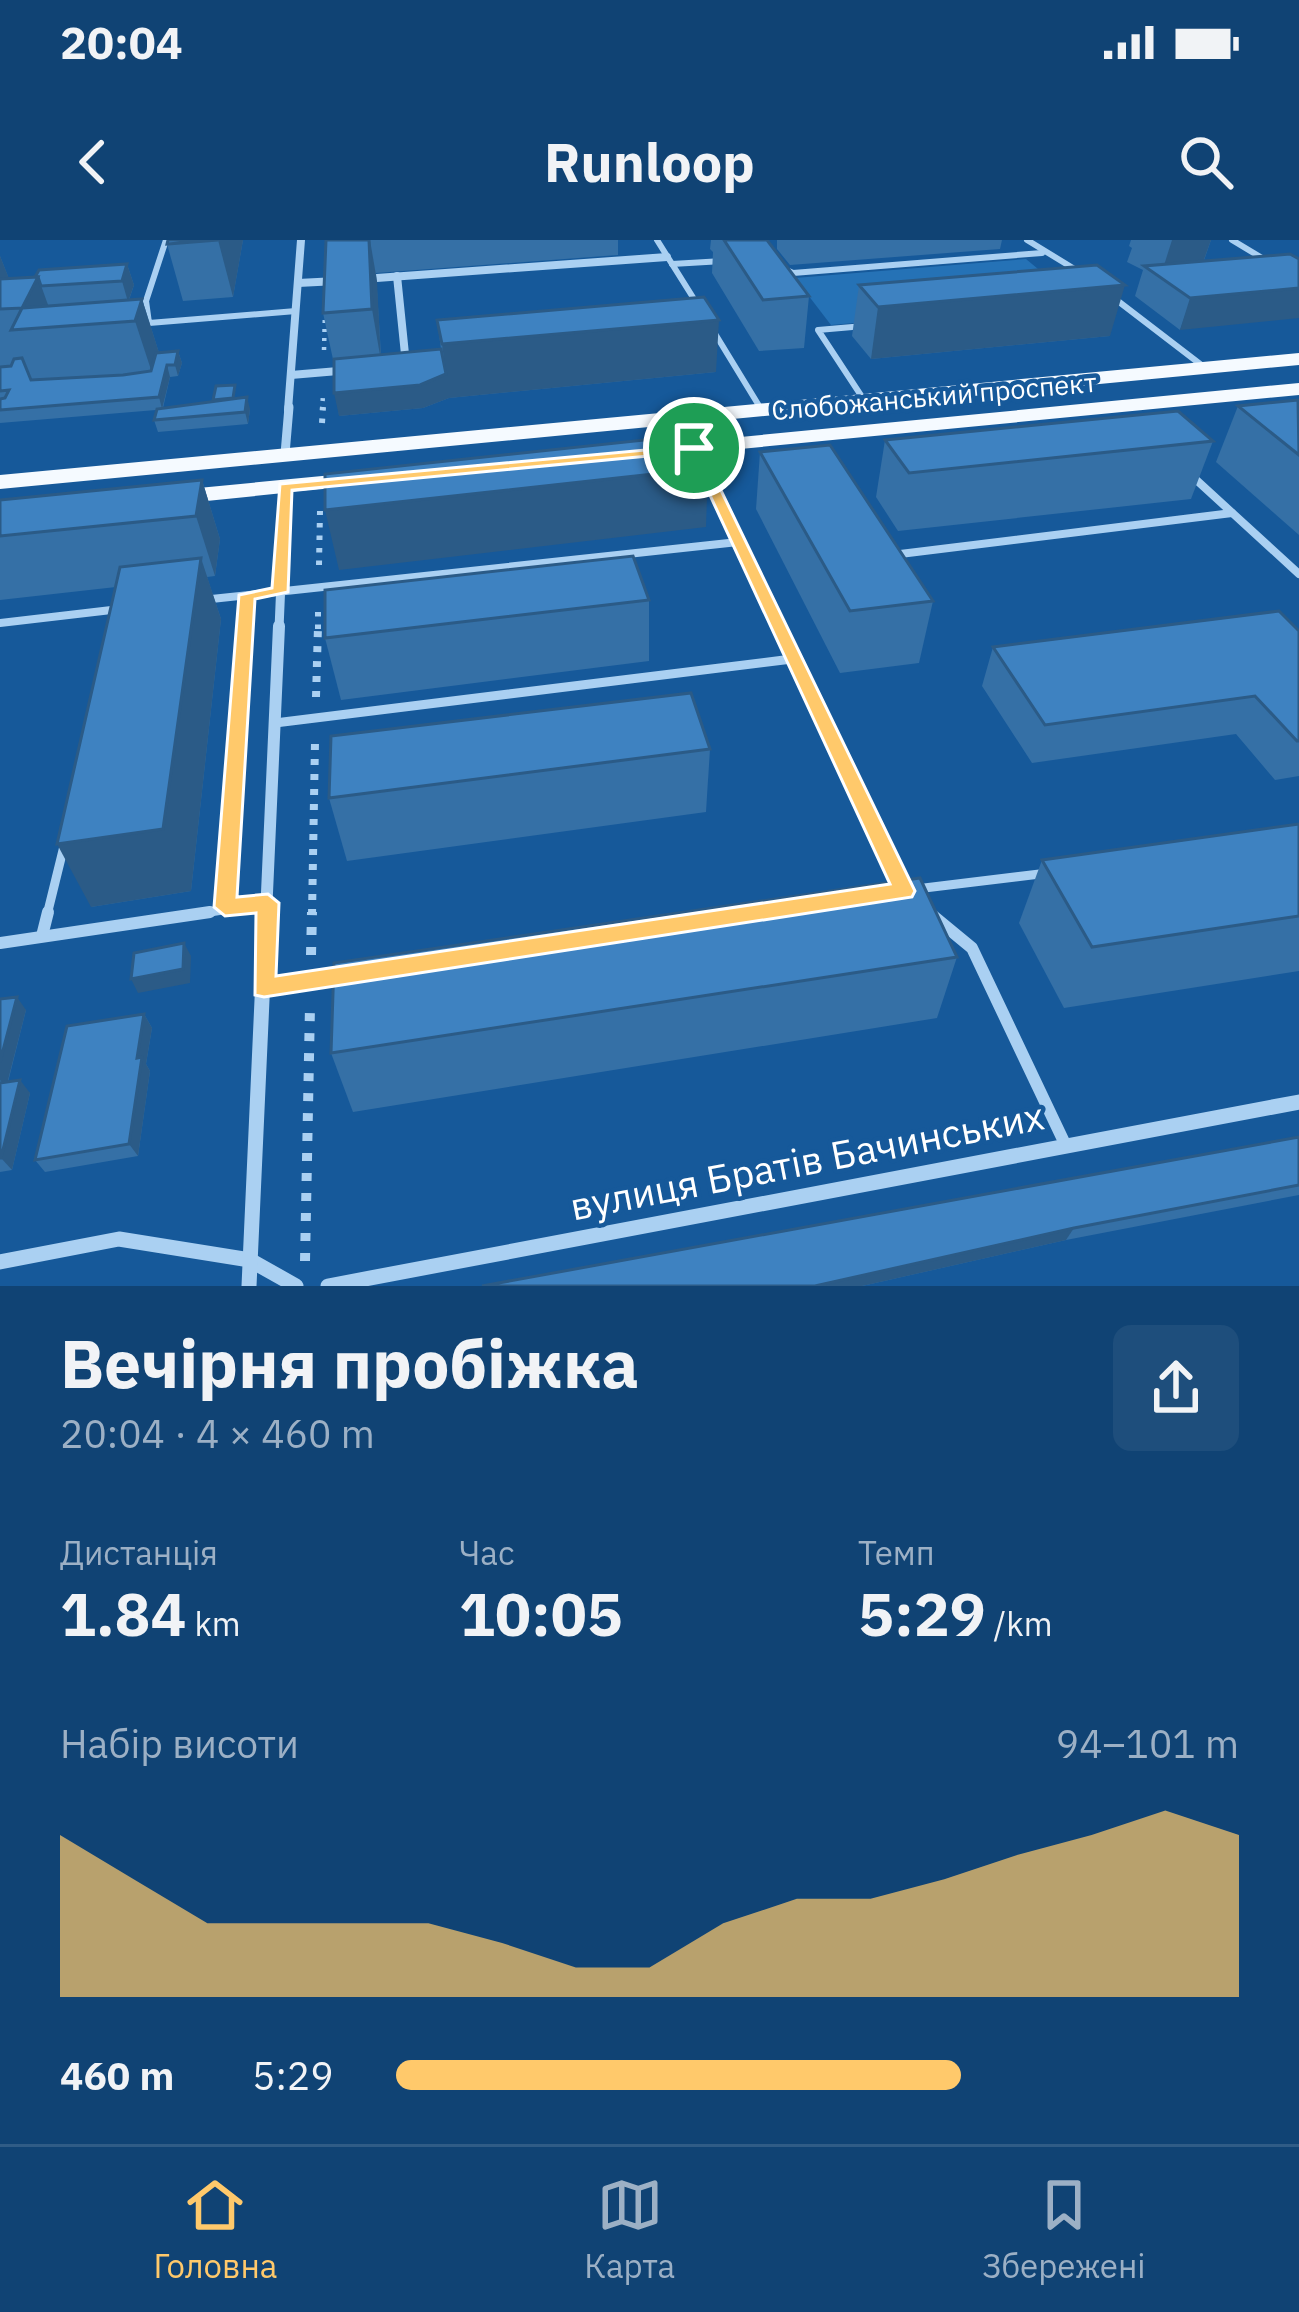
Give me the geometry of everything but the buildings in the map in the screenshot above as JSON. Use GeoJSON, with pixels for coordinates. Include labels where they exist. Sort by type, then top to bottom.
{"type":"FeatureCollection","features":[{"type":"Feature","properties":{"kind":"main road","name":"Слобожанський проспект"},"geometry":{"type":"LineString","coordinates":[[0,482],[1299,358]]}},
{"type":"Feature","properties":{"kind":"main road","name":"Слобожанський проспект"},"geometry":{"type":"LineString","coordinates":[[626,454],[807,442],[1237,400],[1299,389]]}},
{"type":"Feature","properties":{"kind":"main road"},"geometry":{"type":"LineString","coordinates":[[153,500],[399,476]]}},
{"type":"Feature","properties":{"kind":"street"},"geometry":{"type":"LineString","coordinates":[[285,454],[302,240]]}},
{"type":"Feature","properties":{"kind":"street"},"geometry":{"type":"LineString","coordinates":[[298,283],[670,261]]}},
{"type":"Feature","properties":{"kind":"street"},"geometry":{"type":"LineString","coordinates":[[397,276],[406,365]]}},
{"type":"Feature","properties":{"kind":"street"},"geometry":{"type":"LineString","coordinates":[[696,341],[718,339]]}},
{"type":"Feature","properties":{"kind":"street"},"geometry":{"type":"LineString","coordinates":[[386,367],[428,363]]}},
{"type":"Feature","properties":{"kind":"street"},"geometry":{"type":"LineString","coordinates":[[291,375],[365,368]]}},
{"type":"Feature","properties":{"kind":"street"},"geometry":{"type":"LineString","coordinates":[[249,1286],[285,487]]}},
{"type":"Feature","properties":{"kind":"street","name":"вулиця Братів Бачинських"},"geometry":{"type":"LineString","coordinates":[[328,1286],[1299,1102]]}},
{"type":"Feature","properties":{"kind":"street"},"geometry":{"type":"LineString","coordinates":[[0,1262],[119,1239],[250,1260],[300,1286]]}},
{"type":"Feature","properties":{"kind":"lane"},"geometry":{"type":"LineString","coordinates":[[149,323],[146,301],[166,240]]}},
{"type":"Feature","properties":{"kind":"lane"},"geometry":{"type":"LineString","coordinates":[[657,240],[761,410]]}},
{"type":"Feature","properties":{"kind":"lane"},"geometry":{"type":"LineString","coordinates":[[1027,240],[1042,253]]}},
{"type":"Feature","properties":{"kind":"lane"},"geometry":{"type":"LineString","coordinates":[[1232,240],[1274,265]]}},
{"type":"Feature","properties":{"kind":"lane"},"geometry":{"type":"LineString","coordinates":[[778,266],[793,273],[1042,253],[1058,256],[1090,280]]}},
{"type":"Feature","properties":{"kind":"lane"},"geometry":{"type":"LineString","coordinates":[[670,261],[740,260]]}},
{"type":"Feature","properties":{"kind":"lane"},"geometry":{"type":"LineString","coordinates":[[132,278],[154,277]]}},
{"type":"Feature","properties":{"kind":"lane"},"geometry":{"type":"LineString","coordinates":[[1105,291],[1204,368]]}},
{"type":"Feature","properties":{"kind":"lane"},"geometry":{"type":"LineString","coordinates":[[1106,304],[1121,303]]}},
{"type":"Feature","properties":{"kind":"lane"},"geometry":{"type":"LineString","coordinates":[[128,324],[296,311]]}},
{"type":"Feature","properties":{"kind":"lane"},"geometry":{"type":"LineString","coordinates":[[864,326],[818,330],[864,400]]}},
{"type":"Feature","properties":{"kind":"lane"},"geometry":{"type":"LineString","coordinates":[[694,448],[904,891],[972,948],[1066,1146]]}},
{"type":"Feature","properties":{"kind":"lane"},"geometry":{"type":"LineString","coordinates":[[1184,469],[1299,574]]}},
{"type":"Feature","properties":{"kind":"lane"},"geometry":{"type":"LineString","coordinates":[[881,556],[1232,513]]}},
{"type":"Feature","properties":{"kind":"lane"},"geometry":{"type":"LineString","coordinates":[[184,602],[738,542]]}},
{"type":"Feature","properties":{"kind":"lane"},"geometry":{"type":"LineString","coordinates":[[0,622],[142,607]]}},
{"type":"Feature","properties":{"kind":"lane"},"geometry":{"type":"LineString","coordinates":[[116,631],[122,609]]}},
{"type":"Feature","properties":{"kind":"lane"},"geometry":{"type":"LineString","coordinates":[[275,723],[792,659]]}},
{"type":"Feature","properties":{"kind":"lane"},"geometry":{"type":"LineString","coordinates":[[42,936],[69,827]]}},
{"type":"Feature","properties":{"kind":"lane"},"geometry":{"type":"LineString","coordinates":[[881,894],[1066,871]]}},
{"type":"Feature","properties":{"kind":"lane"},"geometry":{"type":"LineString","coordinates":[[0,943],[268,903]]}},
{"type":"Feature","properties":{"kind":"lane"},"geometry":{"type":"LineString","coordinates":[[264,988],[356,974]]}},
{"type":"Feature","properties":{"kind":"path"},"geometry":{"type":"LineString","coordinates":[[322,423],[326,281]]}},
{"type":"Feature","properties":{"kind":"path"},"geometry":{"type":"LineString","coordinates":[[300,1286],[320,511]]}},
{"type":"Feature","properties":{"kind":"path"},"geometry":{"type":"LineString","coordinates":[[225,907],[247,595]]}},
{"type":"Feature","properties":{"kind":"shaded area"},"geometry":{"type":"Polygon","coordinates":[[[1026,259],[1079,303],[831,325],[795,278],[1026,259]]]}},
{"type":"Feature","properties":{"kind":"route"},"geometry":{"type":"LineString","coordinates":[[694,448],[904,891],[264,988],[268,903],[225,907],[247,595],[280,592],[285,487],[694,448]]}}]}
